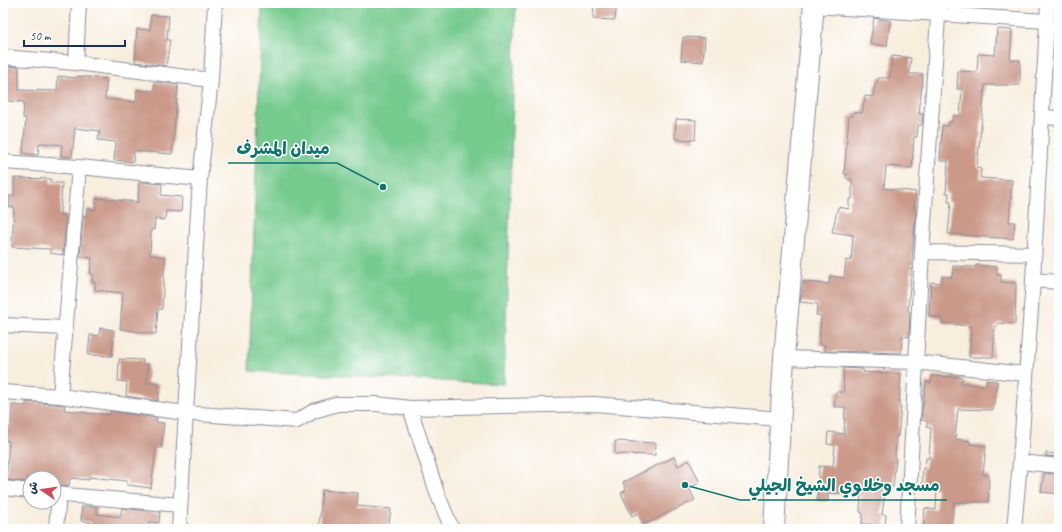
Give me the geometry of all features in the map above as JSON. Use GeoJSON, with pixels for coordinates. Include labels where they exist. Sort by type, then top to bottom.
{"type":"FeatureCollection","features":[{"type":"Feature","properties":{"kind":"street"},"geometry":{"type":"LineString","coordinates":[[76,63],[79,3]]}},
{"type":"Feature","properties":{"kind":"street"},"geometry":{"type":"LineString","coordinates":[[179,529],[200,179],[212,80],[215,3]]}},
{"type":"Feature","properties":{"kind":"street"},"geometry":{"type":"LineString","coordinates":[[1014,529],[1033,280],[1048,3]]}},
{"type":"Feature","properties":{"kind":"street"},"geometry":{"type":"LineString","coordinates":[[774,529],[784,358],[814,4],[939,9],[1046,21]]}},
{"type":"Feature","properties":{"kind":"street"},"geometry":{"type":"LineString","coordinates":[[907,529],[922,252],[939,9]]}},
{"type":"Feature","properties":{"kind":"street"},"geometry":{"type":"LineString","coordinates":[[3,57],[76,63],[212,80]]}},
{"type":"Feature","properties":{"kind":"street"},"geometry":{"type":"LineString","coordinates":[[1042,117],[1059,118]]}},
{"type":"Feature","properties":{"kind":"street"},"geometry":{"type":"LineString","coordinates":[[3,162],[79,167],[200,179]]}},
{"type":"Feature","properties":{"kind":"street"},"geometry":{"type":"LineString","coordinates":[[60,396],[79,167]]}},
{"type":"Feature","properties":{"kind":"street"},"geometry":{"type":"LineString","coordinates":[[922,252],[1034,254]]}},
{"type":"Feature","properties":{"kind":"street"},"geometry":{"type":"LineString","coordinates":[[1033,280],[1059,282]]}},
{"type":"Feature","properties":{"kind":"street"},"geometry":{"type":"LineString","coordinates":[[3,325],[65,328]]}},
{"type":"Feature","properties":{"kind":"street"},"geometry":{"type":"LineString","coordinates":[[784,358],[916,362],[1026,374]]}},
{"type":"Feature","properties":{"kind":"street"},"geometry":{"type":"LineString","coordinates":[[3,392],[60,396],[185,413],[297,421],[314,412],[337,404],[376,404],[410,408],[594,404],[780,418]]}},
{"type":"Feature","properties":{"kind":"street"},"geometry":{"type":"LineString","coordinates":[[410,408],[437,493],[452,529]]}},
{"type":"Feature","properties":{"kind":"street"},"geometry":{"type":"LineString","coordinates":[[1020,462],[1059,466]]}},
{"type":"Feature","properties":{"kind":"street"},"geometry":{"type":"LineString","coordinates":[[3,488],[22,490]]}},
{"type":"Feature","properties":{"kind":"street"},"geometry":{"type":"LineString","coordinates":[[62,495],[180,505]]}},
{"type":"Feature","properties":{"kind":"street"},"geometry":{"type":"LineString","coordinates":[[56,510],[56,529]]}},
{"type":"Feature","properties":{"kind":"green space"},"geometry":{"type":"Polygon","coordinates":[[[262,3],[516,3],[504,384],[249,371],[262,3]]]}},
{"type":"Feature","properties":{"kind":"building"},"geometry":{"type":"Polygon","coordinates":[[[594,3],[617,3],[615,20],[593,19],[594,3]]]}},
{"type":"Feature","properties":{"kind":"building"},"geometry":{"type":"Polygon","coordinates":[[[151,15],[169,16],[167,40],[170,40],[166,66],[135,62],[137,29],[150,30],[151,15]]]}},
{"type":"Feature","properties":{"kind":"building"},"geometry":{"type":"Polygon","coordinates":[[[874,18],[890,21],[887,46],[870,44],[874,18]]]}},
{"type":"Feature","properties":{"kind":"building"},"geometry":{"type":"Polygon","coordinates":[[[997,29],[1012,30],[1010,60],[1020,60],[1020,85],[985,85],[977,168],[981,169],[980,178],[1012,180],[1009,222],[1015,222],[1013,239],[948,234],[951,202],[948,202],[949,193],[946,193],[948,161],[940,161],[942,126],[948,126],[949,122],[952,122],[953,116],[960,116],[962,89],[957,89],[958,71],[977,72],[978,54],[995,55],[997,29]]]}},
{"type":"Feature","properties":{"kind":"building"},"geometry":{"type":"Polygon","coordinates":[[[683,37],[705,38],[703,62],[681,60],[683,37]]]}},
{"type":"Feature","properties":{"kind":"building"},"geometry":{"type":"Polygon","coordinates":[[[892,56],[911,58],[909,74],[923,74],[919,114],[923,114],[922,125],[918,125],[917,137],[914,137],[912,168],[886,166],[884,188],[916,192],[914,209],[916,210],[908,311],[910,312],[909,337],[902,336],[901,353],[825,351],[825,345],[819,345],[821,316],[816,315],[818,304],[800,302],[803,282],[829,284],[830,276],[844,278],[846,260],[851,261],[853,235],[832,232],[838,207],[849,209],[849,199],[852,199],[852,180],[846,178],[847,174],[844,174],[849,116],[853,116],[853,112],[862,113],[865,96],[873,97],[875,84],[877,84],[878,78],[890,78],[892,56]]]}},
{"type":"Feature","properties":{"kind":"building"},"geometry":{"type":"Polygon","coordinates":[[[5,66],[19,67],[19,90],[57,91],[58,76],[107,79],[105,99],[136,102],[137,90],[154,91],[155,82],[178,85],[172,154],[134,151],[133,162],[114,160],[116,142],[98,140],[100,131],[75,128],[72,157],[61,156],[62,145],[41,143],[39,144],[38,155],[23,153],[26,118],[23,118],[24,102],[7,101],[7,96],[3,95],[5,66]]]}},
{"type":"Feature","properties":{"kind":"building"},"geometry":{"type":"Polygon","coordinates":[[[676,119],[696,120],[695,140],[675,139],[676,119]]]}},
{"type":"Feature","properties":{"kind":"building"},"geometry":{"type":"Polygon","coordinates":[[[14,178],[51,179],[50,183],[62,183],[60,215],[66,215],[63,255],[50,253],[50,249],[12,247],[14,207],[9,207],[9,196],[14,196],[14,178]]]}},
{"type":"Feature","properties":{"kind":"building"},"geometry":{"type":"Polygon","coordinates":[[[139,182],[162,184],[161,195],[182,197],[181,212],[166,211],[165,220],[155,219],[154,230],[151,229],[150,255],[165,257],[162,309],[158,309],[156,334],[120,329],[123,293],[95,290],[95,282],[92,282],[93,274],[90,273],[92,258],[80,257],[83,216],[86,216],[87,209],[95,210],[96,198],[138,202],[139,182]]]}},
{"type":"Feature","properties":{"kind":"building"},"geometry":{"type":"Polygon","coordinates":[[[976,265],[997,267],[997,275],[1001,275],[1001,282],[1016,283],[1015,324],[998,323],[997,326],[995,326],[993,357],[969,357],[971,326],[942,323],[942,318],[929,316],[931,282],[941,283],[942,276],[952,277],[953,266],[976,267],[976,265]]]}},
{"type":"Feature","properties":{"kind":"building"},"geometry":{"type":"Polygon","coordinates":[[[100,328],[114,330],[112,356],[88,355],[90,335],[99,336],[100,328]]]}},
{"type":"Feature","properties":{"kind":"building"},"geometry":{"type":"Polygon","coordinates":[[[119,359],[143,360],[143,364],[148,364],[147,383],[159,384],[158,401],[126,396],[127,382],[118,381],[119,359]]]}},
{"type":"Feature","properties":{"kind":"building"},"geometry":{"type":"Polygon","coordinates":[[[843,368],[863,369],[863,372],[901,374],[899,405],[901,406],[898,436],[896,436],[896,458],[893,487],[886,487],[882,514],[886,515],[885,525],[862,524],[863,513],[860,512],[861,495],[828,493],[828,501],[817,501],[819,466],[833,467],[835,445],[827,444],[828,432],[844,434],[845,407],[834,407],[836,392],[844,392],[843,368]]]}},
{"type":"Feature","properties":{"kind":"building"},"geometry":{"type":"Polygon","coordinates":[[[932,376],[962,377],[961,383],[985,386],[986,380],[997,381],[993,410],[958,409],[955,439],[970,441],[970,444],[986,446],[983,475],[989,475],[988,502],[954,502],[951,529],[923,529],[925,508],[936,510],[937,488],[922,487],[923,468],[925,468],[926,458],[929,458],[931,428],[927,427],[927,421],[921,420],[926,382],[931,383],[932,376]]]}},
{"type":"Feature","properties":{"kind":"building"},"geometry":{"type":"Polygon","coordinates":[[[26,402],[65,405],[64,410],[85,413],[110,415],[110,411],[157,418],[156,422],[164,423],[161,448],[156,447],[151,488],[127,485],[127,481],[89,477],[89,480],[70,478],[69,486],[62,486],[62,470],[22,470],[22,482],[6,480],[9,441],[3,440],[3,428],[11,428],[12,405],[26,406],[26,402]]]}},
{"type":"Feature","properties":{"kind":"building"},"geometry":{"type":"Polygon","coordinates":[[[615,441],[656,443],[655,455],[615,454],[615,441]]]}},
{"type":"Feature","properties":{"kind":"building"},"geometry":{"type":"Polygon","coordinates":[[[1046,453],[1059,454],[1059,457],[1046,456],[1046,453]]]}},
{"type":"Feature","properties":{"kind":"building"},"geometry":{"type":"Polygon","coordinates":[[[674,457],[678,466],[689,460],[700,483],[689,488],[695,500],[643,525],[638,513],[632,516],[621,493],[626,490],[623,482],[674,457]]]}},
{"type":"Feature","properties":{"kind":"building"},"geometry":{"type":"Polygon","coordinates":[[[1044,473],[1059,474],[1059,494],[1041,492],[1044,473]]]}},
{"type":"Feature","properties":{"kind":"building"},"geometry":{"type":"Polygon","coordinates":[[[322,490],[358,493],[357,506],[391,509],[388,529],[363,527],[362,529],[319,529],[322,490]]]}},
{"type":"Feature","properties":{"kind":"building"},"geometry":{"type":"Polygon","coordinates":[[[82,506],[97,507],[97,514],[120,517],[122,508],[160,512],[159,523],[149,522],[148,529],[90,529],[91,522],[81,521],[82,506]]]}},
{"type":"Feature","properties":{"kind":"place","name":"ميدان المشرف"},"geometry":{"type":"Point","coordinates":[383,187]}},
{"type":"Feature","properties":{"kind":"place","name":"مسجد وخلاوي الشيخ الجيلي"},"geometry":{"type":"Point","coordinates":[685,485]}}]}
